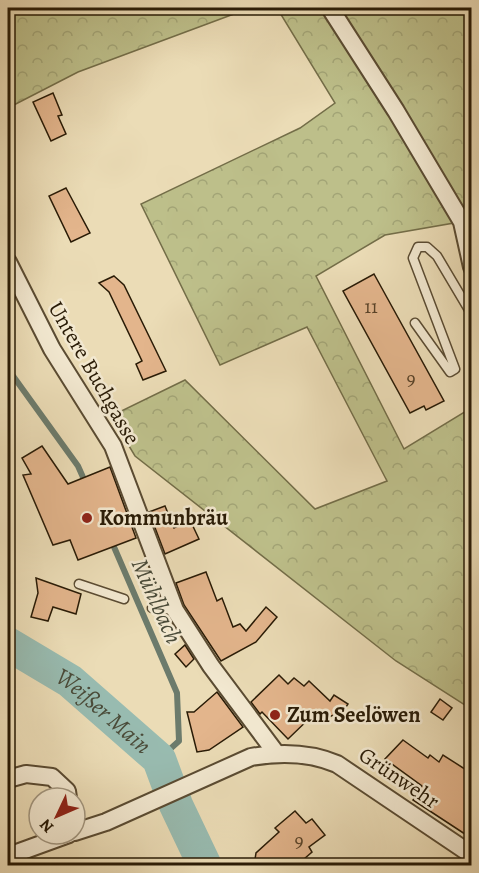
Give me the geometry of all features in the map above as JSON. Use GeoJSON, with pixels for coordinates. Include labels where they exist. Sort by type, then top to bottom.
{"type":"FeatureCollection","features":[{"type":"Feature","properties":{"kind":"street"},"geometry":{"type":"LineString","coordinates":[[330,8],[396,111],[462,222],[471,267]]}},
{"type":"Feature","properties":{"kind":"street","name":"Untere Buchgasse"},"geometry":{"type":"LineString","coordinates":[[8,262],[52,349],[113,446],[175,610]]}},
{"type":"Feature","properties":{"kind":"street"},"geometry":{"type":"LineString","coordinates":[[175,610],[211,666],[276,753]]}},
{"type":"Feature","properties":{"kind":"street","name":"Grünwehr"},"geometry":{"type":"LineString","coordinates":[[87,828],[106,822],[218,771],[251,758],[276,753],[321,757],[337,764],[471,855]]}},
{"type":"Feature","properties":{"kind":"street"},"geometry":{"type":"LineString","coordinates":[[8,778],[26,774],[52,777],[62,786]]}},
{"type":"Feature","properties":{"kind":"street"},"geometry":{"type":"LineString","coordinates":[[10,855],[35,846]]}},
{"type":"Feature","properties":{"kind":"lane"},"geometry":{"type":"LineString","coordinates":[[415,324],[450,372],[455,369],[413,258],[418,247],[427,247],[437,256],[471,315]]}},
{"type":"Feature","properties":{"kind":"lane"},"geometry":{"type":"LineString","coordinates":[[79,584],[124,599]]}},
{"type":"Feature","properties":{"kind":"lane"},"geometry":{"type":"LineString","coordinates":[[153,608],[175,610]]}},
{"type":"Feature","properties":{"kind":"green space"},"geometry":{"type":"Polygon","coordinates":[[[8,8],[250,8],[78,72],[8,108],[8,8]]]}},
{"type":"Feature","properties":{"kind":"green space"},"geometry":{"type":"Polygon","coordinates":[[[277,8],[471,8],[471,220],[385,235],[316,276],[404,449],[471,408],[471,709],[396,661],[135,456],[111,416],[185,380],[315,509],[387,481],[307,327],[220,365],[141,204],[300,128],[335,103],[277,8]]]}},
{"type":"Feature","properties":{"kind":"building"},"geometry":{"type":"Polygon","coordinates":[[[53,93],[62,115],[58,116],[66,134],[51,141],[33,102],[53,93]]]}},
{"type":"Feature","properties":{"kind":"building"},"geometry":{"type":"Polygon","coordinates":[[[66,188],[90,233],[71,242],[49,196],[66,188]]]}},
{"type":"Feature","properties":{"kind":"building"},"geometry":{"type":"Polygon","coordinates":[[[374,274],[444,401],[426,410],[424,406],[410,413],[343,291],[374,274]]]}},
{"type":"Feature","properties":{"kind":"building"},"geometry":{"type":"Polygon","coordinates":[[[114,276],[124,285],[166,371],[143,380],[136,364],[142,361],[109,292],[99,283],[114,276]]]}},
{"type":"Feature","properties":{"kind":"building","name":"Kommunbräu"},"geometry":{"type":"Polygon","coordinates":[[[42,446],[68,484],[110,467],[136,538],[78,560],[70,540],[53,545],[23,475],[31,474],[22,458],[42,446]]]}},
{"type":"Feature","properties":{"kind":"building"},"geometry":{"type":"Polygon","coordinates":[[[165,506],[174,528],[190,520],[199,539],[165,554],[149,512],[165,506]]]}},
{"type":"Feature","properties":{"kind":"building"},"geometry":{"type":"Polygon","coordinates":[[[206,572],[217,601],[222,598],[233,627],[240,624],[246,631],[266,607],[277,617],[256,642],[221,661],[184,605],[176,583],[206,572]]]}},
{"type":"Feature","properties":{"kind":"building"},"geometry":{"type":"Polygon","coordinates":[[[36,578],[81,594],[76,614],[53,607],[48,621],[31,617],[38,593],[36,578]]]}},
{"type":"Feature","properties":{"kind":"building"},"geometry":{"type":"Polygon","coordinates":[[[185,645],[194,659],[186,667],[175,654],[185,645]]]}},
{"type":"Feature","properties":{"kind":"building"},"geometry":{"type":"Polygon","coordinates":[[[279,675],[288,684],[294,678],[304,686],[309,681],[330,701],[334,695],[348,704],[340,716],[334,715],[317,721],[320,716],[316,712],[288,739],[262,712],[260,714],[251,702],[279,675]]]}},
{"type":"Feature","properties":{"kind":"building"},"geometry":{"type":"Polygon","coordinates":[[[217,692],[243,727],[209,750],[197,752],[187,712],[194,712],[217,692]]]}},
{"type":"Feature","properties":{"kind":"building"},"geometry":{"type":"Polygon","coordinates":[[[440,699],[452,708],[443,720],[431,712],[440,699]]]}},
{"type":"Feature","properties":{"kind":"building"},"geometry":{"type":"Polygon","coordinates":[[[403,740],[428,758],[430,755],[439,762],[443,755],[471,773],[471,838],[413,800],[422,786],[385,759],[403,740]]]}},
{"type":"Feature","properties":{"kind":"building"},"geometry":{"type":"Polygon","coordinates":[[[295,811],[306,823],[312,819],[325,835],[309,847],[312,852],[304,859],[310,866],[254,866],[256,853],[279,832],[275,828],[295,811]]]}},
{"type":"Feature","properties":{"kind":"waterway","name":"Mühlbach"},"geometry":{"type":"LineString","coordinates":[[8,369],[78,466],[86,484]]}},
{"type":"Feature","properties":{"kind":"waterway","name":"Mühlbach"},"geometry":{"type":"LineString","coordinates":[[111,540],[177,693],[179,741],[159,759]]}},
{"type":"Feature","properties":{"kind":"waterway","name":"Weißer Main"},"geometry":{"type":"LineString","coordinates":[[8,644],[70,681],[159,759],[176,805],[205,866]]}},
{"type":"Feature","properties":{"kind":"place","name":"Kommunbräu"},"geometry":{"type":"Point","coordinates":[87,518]}},
{"type":"Feature","properties":{"kind":"place","name":"Zum Seelöwen"},"geometry":{"type":"Point","coordinates":[275,715]}}]}
